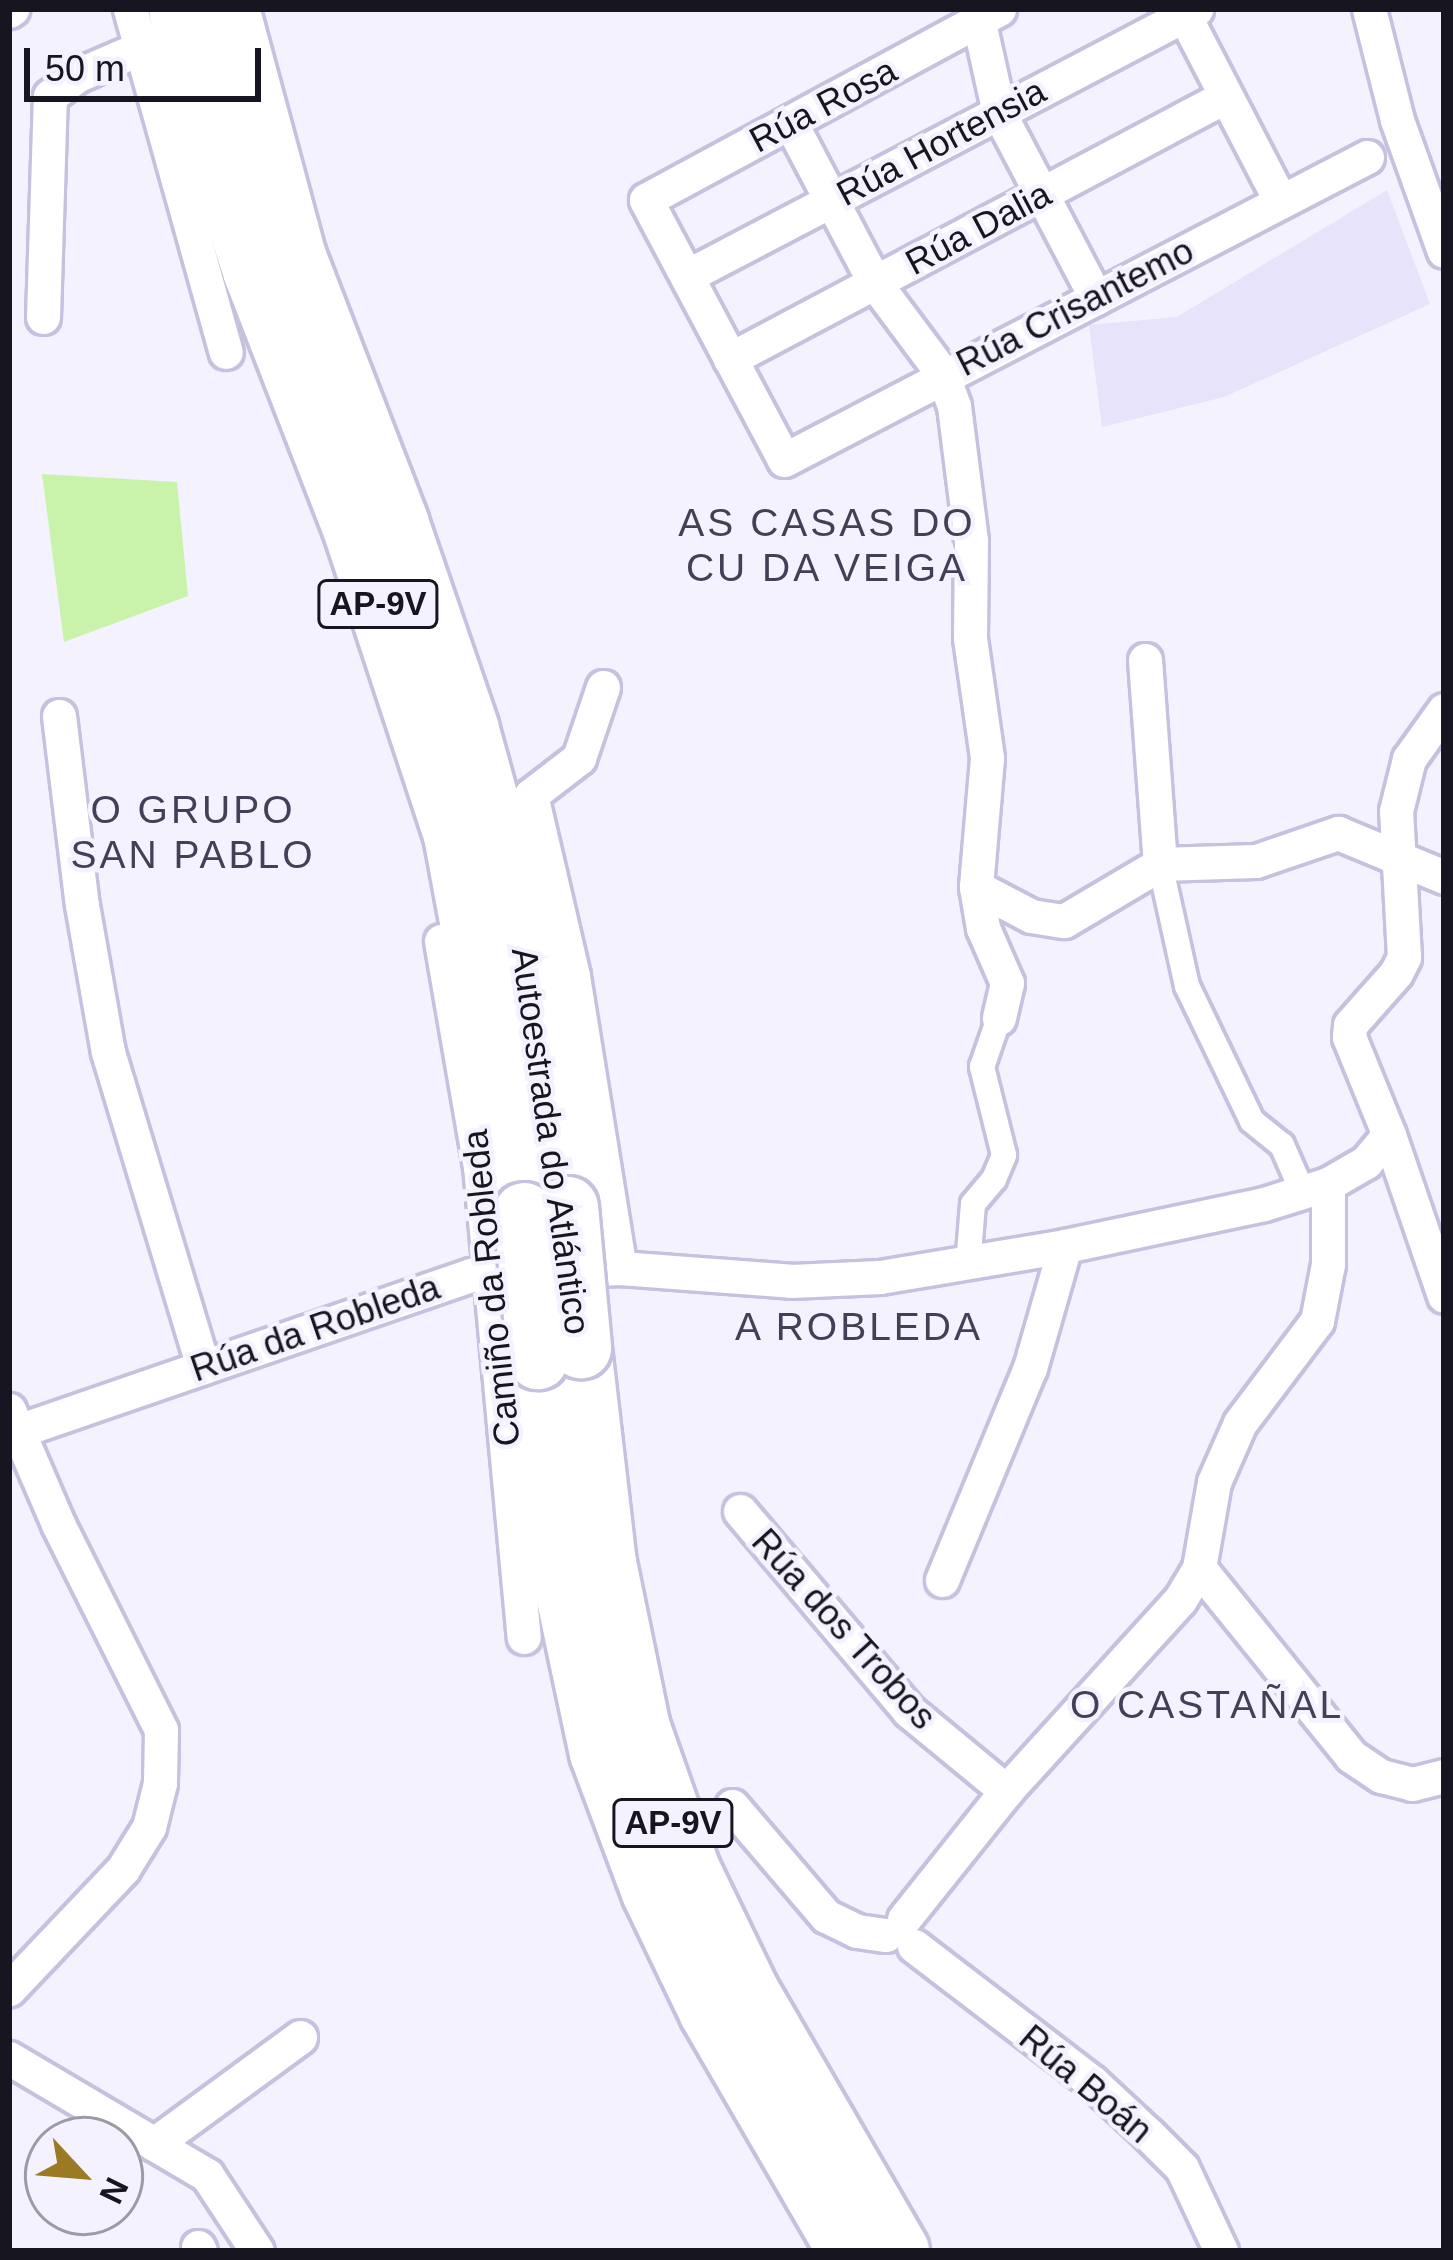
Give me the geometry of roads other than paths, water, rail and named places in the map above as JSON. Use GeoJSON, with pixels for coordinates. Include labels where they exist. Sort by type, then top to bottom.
{"type":"FeatureCollection","features":[{"type":"Feature","properties":{"kind":"highway","name":"Autoestrada do Atlántico"},"geometry":{"type":"LineString","coordinates":[[229,9],[296,257],[398,522],[468,728],[510,880],[543,1036],[546,1210],[560,1354],[561,1570],[600,1753],[652,1892],[710,2013],[848,2251]]}},
{"type":"Feature","properties":{"kind":"highway","name":"Autoestrada do Atlántico"},"geometry":{"type":"LineString","coordinates":[[159,29],[198,100],[247,251],[354,531],[454,836],[546,1210]]}},
{"type":"Feature","properties":{"kind":"highway","name":"Autoestrada do Atlántico"},"geometry":{"type":"LineString","coordinates":[[560,1354],[647,1748],[690,1870],[749,1992],[899,2251]]}},
{"type":"Feature","properties":{"kind":"street"},"geometry":{"type":"LineString","coordinates":[[130,9],[159,29],[226,352]]}},
{"type":"Feature","properties":{"kind":"street"},"geometry":{"type":"LineString","coordinates":[[1369,9],[1397,120],[1444,251]]}},
{"type":"Feature","properties":{"kind":"street"},"geometry":{"type":"LineString","coordinates":[[1187,11],[1281,202]]}},
{"type":"Feature","properties":{"kind":"street","name":"Rúa Hortensia"},"geometry":{"type":"LineString","coordinates":[[686,276],[1187,11]]}},
{"type":"Feature","properties":{"kind":"street"},"geometry":{"type":"LineString","coordinates":[[986,12],[999,112],[1096,298]]}},
{"type":"Feature","properties":{"kind":"street","name":"Rúa Rosa"},"geometry":{"type":"LineString","coordinates":[[686,276],[646,200],[986,12]]}},
{"type":"Feature","properties":{"kind":"street"},"geometry":{"type":"LineString","coordinates":[[43,317],[50,96],[159,29]]}},
{"type":"Feature","properties":{"kind":"street","name":"Rúa Dalia"},"geometry":{"type":"LineString","coordinates":[[730,359],[1226,96]]}},
{"type":"Feature","properties":{"kind":"street"},"geometry":{"type":"LineString","coordinates":[[790,122],[875,283],[942,373],[962,463],[971,541],[970,638],[987,758],[976,887],[983,928],[1007,982],[982,1067],[1004,1155],[994,1179],[973,1204],[968,1265]]}},
{"type":"Feature","properties":{"kind":"street","name":"Rúa Crisantemo"},"geometry":{"type":"LineString","coordinates":[[730,359],[784,460],[942,373],[1367,158]]}},
{"type":"Feature","properties":{"kind":"street"},"geometry":{"type":"LineString","coordinates":[[686,276],[730,359]]}},
{"type":"Feature","properties":{"kind":"street"},"geometry":{"type":"LineString","coordinates":[[901,1933],[1006,1791],[1180,1600],[1199,1568],[1214,1482],[1240,1423],[1317,1322],[1328,1264],[1315,1188],[1282,1145],[1252,1121],[1187,986],[1160,864],[1145,660]]}},
{"type":"Feature","properties":{"kind":"street"},"geometry":{"type":"LineString","coordinates":[[603,687],[579,758],[531,795],[573,976],[620,1268]]}},
{"type":"Feature","properties":{"kind":"street"},"geometry":{"type":"LineString","coordinates":[[1444,710],[1425,730],[1401,784],[1403,957],[1396,974],[1357,1012],[1348,1037],[1444,1296]]}},
{"type":"Feature","properties":{"kind":"street"},"geometry":{"type":"LineString","coordinates":[[59,716],[82,905],[108,1052],[203,1367]]}},
{"type":"Feature","properties":{"kind":"street"},"geometry":{"type":"LineString","coordinates":[[976,887],[1030,916],[1064,921],[1160,864],[1256,860],[1338,832],[1444,877]]}},
{"type":"Feature","properties":{"kind":"street","name":"Camiño da Robleda"},"geometry":{"type":"LineString","coordinates":[[442,941],[465,1053],[492,1273],[524,1637]]}},
{"type":"Feature","properties":{"kind":"street","name":"Rúa da Robleda"},"geometry":{"type":"LineString","coordinates":[[14,1420],[203,1367],[449,1280],[492,1273],[620,1268],[791,1281],[880,1277],[968,1265],[1315,1188],[1366,1162],[1388,1135]]}},
{"type":"Feature","properties":{"kind":"street"},"geometry":{"type":"LineString","coordinates":[[942,1580],[1030,1368],[1065,1246]]}},
{"type":"Feature","properties":{"kind":"street"},"geometry":{"type":"LineString","coordinates":[[11,1980],[123,1869],[149,1827],[160,1783],[161,1730],[58,1524],[14,1420]]}},
{"type":"Feature","properties":{"kind":"street","name":"Rúa dos Trobos"},"geometry":{"type":"LineString","coordinates":[[740,1510],[909,1712],[1006,1791]]}},
{"type":"Feature","properties":{"kind":"street"},"geometry":{"type":"LineString","coordinates":[[1199,1568],[1351,1756],[1382,1776],[1439,1787]]}},
{"type":"Feature","properties":{"kind":"street","name":"Rúa Boán"},"geometry":{"type":"LineString","coordinates":[[732,1806],[826,1916],[857,1931],[901,1933],[1092,2082],[1182,2168],[1222,2251]]}},
{"type":"Feature","properties":{"kind":"street"},"geometry":{"type":"LineString","coordinates":[[154,2144],[300,2037]]}},
{"type":"Feature","properties":{"kind":"street"},"geometry":{"type":"LineString","coordinates":[[9,2058],[207,2175],[257,2251]]}},
{"type":"Feature","properties":{"kind":"district","name":"AS CASAS DO CU DA VEIGA"},"geometry":{"type":"Point","coordinates":[827,546]}},
{"type":"Feature","properties":{"kind":"district","name":"O GRUPO SAN PABLO"},"geometry":{"type":"Point","coordinates":[193,834]}},
{"type":"Feature","properties":{"kind":"district","name":"A ROBLEDA"},"geometry":{"type":"Point","coordinates":[859,1327]}},
{"type":"Feature","properties":{"kind":"district","name":"O CASTAÑAL"},"geometry":{"type":"Point","coordinates":[1207,1705]}}]}
